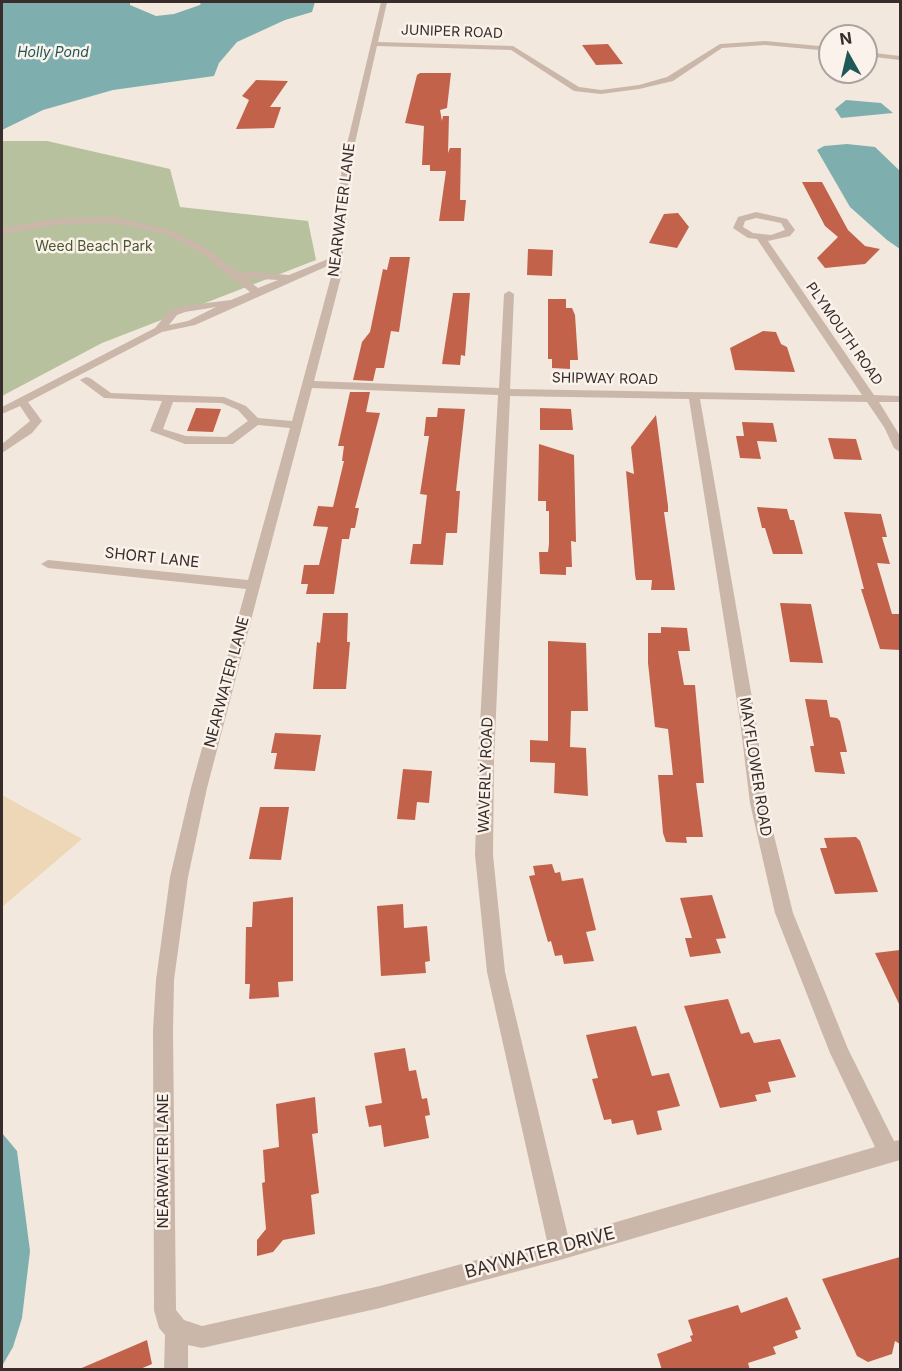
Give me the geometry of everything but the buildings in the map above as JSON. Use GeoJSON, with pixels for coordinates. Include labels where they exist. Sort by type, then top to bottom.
{"type":"FeatureCollection","features":[{"type":"Feature","properties":{"kind":"street","name":"NEARWATER LANE"},"geometry":{"type":"LineString","coordinates":[[176,1370],[177,1330],[167,1320],[165,1310],[165,980],[178,877],[199,788],[308,384],[338,258],[346,165],[384,2]]}},
{"type":"Feature","properties":{"kind":"street","name":"JUNIPER ROAD"},"geometry":{"type":"LineString","coordinates":[[373,44],[513,48],[577,89],[601,92],[639,87],[670,79],[720,46],[765,43],[818,48]]}},
{"type":"Feature","properties":{"kind":"street"},"geometry":{"type":"LineString","coordinates":[[878,55],[900,58]]}},
{"type":"Feature","properties":{"kind":"street","name":"PLYMOUTH ROAD"},"geometry":{"type":"LineString","coordinates":[[761,238],[787,234],[790,230],[789,225],[766,215],[747,216],[737,223],[743,232],[761,238],[890,427],[900,448]]}},
{"type":"Feature","properties":{"kind":"street"},"geometry":{"type":"LineString","coordinates":[[2,231],[61,221],[115,220],[168,232],[203,249],[258,293]]}},
{"type":"Feature","properties":{"kind":"street"},"geometry":{"type":"LineString","coordinates":[[2,411],[159,330],[191,323],[338,258]]}},
{"type":"Feature","properties":{"kind":"street"},"geometry":{"type":"LineString","coordinates":[[234,274],[291,278]]}},
{"type":"Feature","properties":{"kind":"street","name":"WAVERLY ROAD"},"geometry":{"type":"LineString","coordinates":[[508,294],[507,376],[504,392],[486,760],[484,855],[496,972],[560,1249]]}},
{"type":"Feature","properties":{"kind":"street"},"geometry":{"type":"LineString","coordinates":[[159,330],[173,314],[183,309],[240,300]]}},
{"type":"Feature","properties":{"kind":"street"},"geometry":{"type":"LineString","coordinates":[[86,380],[108,396],[224,400],[242,408],[255,421],[297,425]]}},
{"type":"Feature","properties":{"kind":"street","name":"SHIPWAY ROAD"},"geometry":{"type":"LineString","coordinates":[[308,384],[504,392],[900,399]]}},
{"type":"Feature","properties":{"kind":"street","name":"MAYFLOWER ROAD"},"geometry":{"type":"LineString","coordinates":[[694,396],[741,676],[758,803],[781,902],[808,978],[835,1043],[895,1152]]}},
{"type":"Feature","properties":{"kind":"street"},"geometry":{"type":"LineString","coordinates":[[168,399],[156,431],[185,440],[229,441],[255,421]]}},
{"type":"Feature","properties":{"kind":"street"},"geometry":{"type":"LineString","coordinates":[[2,449],[28,430],[36,421],[21,400]]}},
{"type":"Feature","properties":{"kind":"street","name":"SHORT LANE"},"geometry":{"type":"LineString","coordinates":[[48,564],[253,585]]}},
{"type":"Feature","properties":{"kind":"street","name":"BAYWATER DRIVE"},"geometry":{"type":"LineString","coordinates":[[177,1330],[202,1337],[380,1297],[560,1249],[895,1152]]}},
{"type":"Feature","properties":{"kind":"green space","name":"Weed Beach Park"},"geometry":{"type":"Polygon","coordinates":[[[2,141],[47,141],[170,169],[180,207],[308,221],[316,260],[102,343],[2,396],[2,141]]]}},
{"type":"Feature","properties":{"kind":"sand"},"geometry":{"type":"Polygon","coordinates":[[[2,795],[82,839],[2,907],[2,795]]]}},
{"type":"Feature","properties":{"kind":"water","name":"Holly Pond"},"geometry":{"type":"Polygon","coordinates":[[[2,2],[130,2],[130,5],[156,16],[174,14],[200,5],[201,2],[315,2],[312,12],[285,20],[237,42],[219,63],[214,76],[113,90],[43,110],[2,130],[2,2]]]}},
{"type":"Feature","properties":{"kind":"water"},"geometry":{"type":"Polygon","coordinates":[[[846,100],[881,103],[893,113],[841,118],[835,109],[846,100]]]}},
{"type":"Feature","properties":{"kind":"water"},"geometry":{"type":"Polygon","coordinates":[[[847,144],[875,147],[900,171],[900,249],[850,207],[817,150],[824,146],[847,144]]]}},
{"type":"Feature","properties":{"kind":"water"},"geometry":{"type":"Polygon","coordinates":[[[2,1133],[17,1151],[30,1251],[22,1318],[13,1347],[2,1366],[2,1133]]]}}]}
